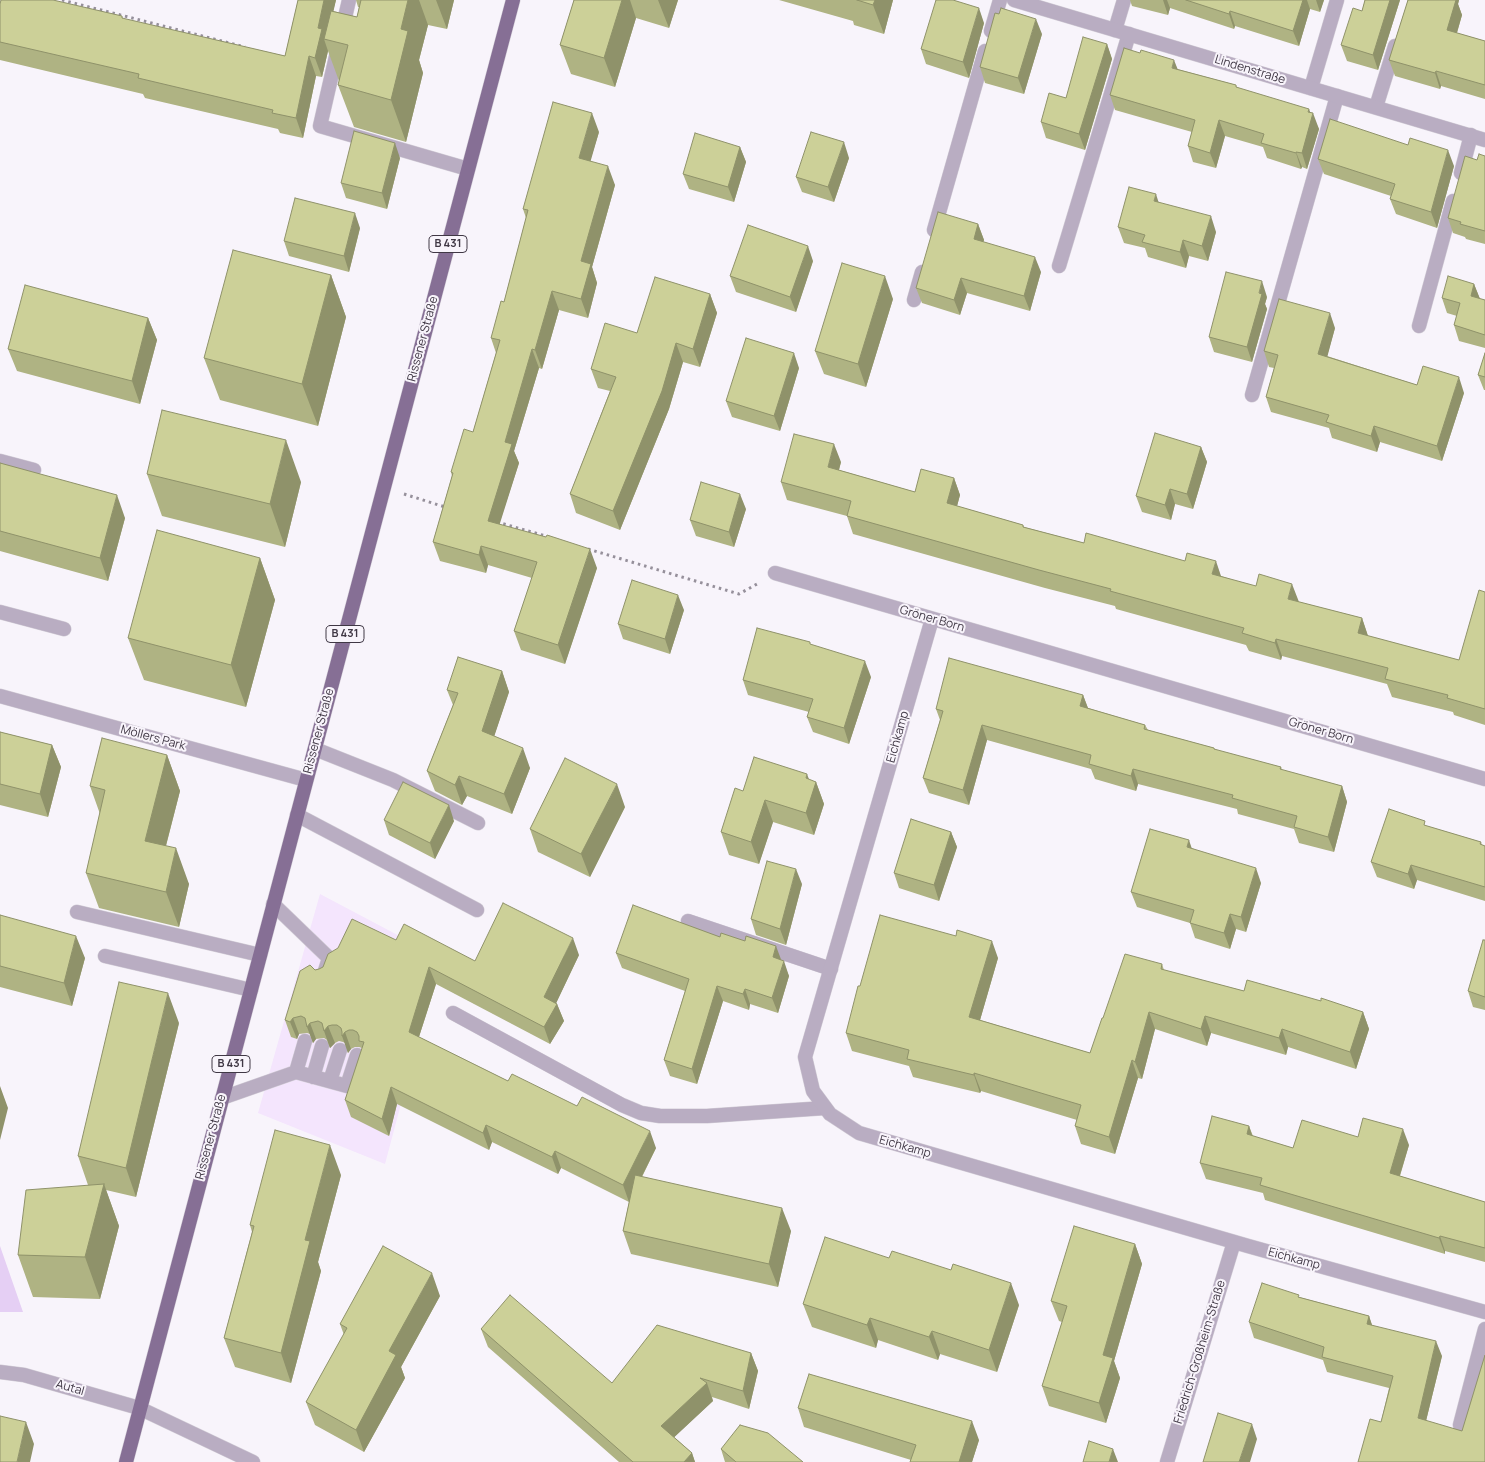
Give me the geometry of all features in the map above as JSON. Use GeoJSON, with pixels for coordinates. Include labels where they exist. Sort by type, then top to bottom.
{"type":"FeatureCollection","features":[{"type":"Feature","properties":{"kind":"main road","name":"Rissener Straße"},"geometry":{"type":"LineString","coordinates":[[126,1462],[513,0]]}},
{"type":"Feature","properties":{"kind":"street"},"geometry":{"type":"LineString","coordinates":[[349,0],[320,126],[468,169]]}},
{"type":"Feature","properties":{"kind":"street"},"geometry":{"type":"LineString","coordinates":[[930,244],[1000,0]]}},
{"type":"Feature","properties":{"kind":"street","name":"Lindenstraße"},"geometry":{"type":"LineString","coordinates":[[1014,0],[1485,140]]}},
{"type":"Feature","properties":{"kind":"street"},"geometry":{"type":"LineString","coordinates":[[1059,266],[1122,32],[1124,0]]}},
{"type":"Feature","properties":{"kind":"street"},"geometry":{"type":"LineString","coordinates":[[1311,88],[1337,0]]}},
{"type":"Feature","properties":{"kind":"street"},"geometry":{"type":"LineString","coordinates":[[1376,107],[1398,36]]}},
{"type":"Feature","properties":{"kind":"street"},"geometry":{"type":"LineString","coordinates":[[1252,395],[1337,96]]}},
{"type":"Feature","properties":{"kind":"street"},"geometry":{"type":"LineString","coordinates":[[1419,326],[1471,135]]}},
{"type":"Feature","properties":{"kind":"street"},"geometry":{"type":"LineString","coordinates":[[914,300],[925,262]]}},
{"type":"Feature","properties":{"kind":"street"},"geometry":{"type":"LineString","coordinates":[[0,461],[34,470]]}},
{"type":"Feature","properties":{"kind":"street","name":"Gröner Born"},"geometry":{"type":"LineString","coordinates":[[775,573],[1485,779]]}},
{"type":"Feature","properties":{"kind":"street"},"geometry":{"type":"LineString","coordinates":[[0,612],[64,629]]}},
{"type":"Feature","properties":{"kind":"street","name":"Eichkamp"},"geometry":{"type":"LineString","coordinates":[[932,619],[805,1057],[813,1091],[825,1108],[830,1114],[859,1134],[1485,1312]]}},
{"type":"Feature","properties":{"kind":"street","name":"Möllers Park"},"geometry":{"type":"LineString","coordinates":[[0,696],[306,780]]}},
{"type":"Feature","properties":{"kind":"street"},"geometry":{"type":"LineString","coordinates":[[314,749],[393,780],[478,823]]}},
{"type":"Feature","properties":{"kind":"street"},"geometry":{"type":"LineString","coordinates":[[297,815],[477,910]]}},
{"type":"Feature","properties":{"kind":"street"},"geometry":{"type":"LineString","coordinates":[[273,904],[329,958],[323,978]]}},
{"type":"Feature","properties":{"kind":"street"},"geometry":{"type":"LineString","coordinates":[[77,912],[260,955]]}},
{"type":"Feature","properties":{"kind":"street"},"geometry":{"type":"LineString","coordinates":[[688,921],[831,970]]}},
{"type":"Feature","properties":{"kind":"street"},"geometry":{"type":"LineString","coordinates":[[105,956],[251,990]]}},
{"type":"Feature","properties":{"kind":"street"},"geometry":{"type":"LineString","coordinates":[[453,1013],[622,1105],[641,1113],[660,1116],[707,1116],[825,1108]]}},
{"type":"Feature","properties":{"kind":"street"},"geometry":{"type":"LineString","coordinates":[[296,1072],[305,1041]]}},
{"type":"Feature","properties":{"kind":"street"},"geometry":{"type":"LineString","coordinates":[[313,1077],[322,1046]]}},
{"type":"Feature","properties":{"kind":"street"},"geometry":{"type":"LineString","coordinates":[[330,1081],[340,1050]]}},
{"type":"Feature","properties":{"kind":"street"},"geometry":{"type":"LineString","coordinates":[[222,1098],[296,1072],[347,1086],[356,1055]]}},
{"type":"Feature","properties":{"kind":"street","name":"Friedrich-Großheim-Straße"},"geometry":{"type":"LineString","coordinates":[[1166,1462],[1234,1242]]}},
{"type":"Feature","properties":{"kind":"street"},"geometry":{"type":"LineString","coordinates":[[1460,1425],[1485,1329]]}},
{"type":"Feature","properties":{"kind":"street","name":"Autal"},"geometry":{"type":"LineString","coordinates":[[0,1372],[24,1375],[139,1408],[253,1462]]}},
{"type":"Feature","properties":{"kind":"path"},"geometry":{"type":"LineString","coordinates":[[62,0],[246,47]]}},
{"type":"Feature","properties":{"kind":"path"},"geometry":{"type":"LineString","coordinates":[[384,488],[449,508]]}},
{"type":"Feature","properties":{"kind":"path"},"geometry":{"type":"LineString","coordinates":[[496,522],[552,538]]}},
{"type":"Feature","properties":{"kind":"path"},"geometry":{"type":"LineString","coordinates":[[580,547],[740,594],[775,573]]}},
{"type":"Feature","properties":{"kind":"shaded area"},"geometry":{"type":"Polygon","coordinates":[[[320,894],[443,959],[418,1040],[385,1164],[258,1113],[320,894]]]}},
{"type":"Feature","properties":{"kind":"shaded area"},"geometry":{"type":"Polygon","coordinates":[[[0,1246],[23,1312],[0,1312],[0,1246]]]}},
{"type":"Feature","properties":{"kind":"building"},"geometry":{"type":"Polygon","coordinates":[[[1,0],[53,0],[285,56],[298,0],[324,0],[318,28],[322,29],[315,58],[309,56],[296,118],[272,113],[273,110],[138,78],[139,74],[0,42],[1,0]]]}},
{"type":"Feature","properties":{"kind":"building"},"geometry":{"type":"Polygon","coordinates":[[[361,0],[408,0],[401,29],[408,31],[391,100],[338,85],[348,45],[324,39],[331,11],[357,17],[361,0]]]}},
{"type":"Feature","properties":{"kind":"building"},"geometry":{"type":"Polygon","coordinates":[[[574,0],[622,0],[604,58],[560,45],[574,0]]]}},
{"type":"Feature","properties":{"kind":"building"},"geometry":{"type":"Polygon","coordinates":[[[857,0],[875,0],[873,5],[857,0]]]}},
{"type":"Feature","properties":{"kind":"building"},"geometry":{"type":"Polygon","coordinates":[[[936,0],[953,0],[979,8],[963,62],[921,49],[936,0]]]}},
{"type":"Feature","properties":{"kind":"building"},"geometry":{"type":"Polygon","coordinates":[[[1186,0],[1303,0],[1293,31],[1230,11],[1229,14],[1186,0]]]}},
{"type":"Feature","properties":{"kind":"building"},"geometry":{"type":"Polygon","coordinates":[[[1365,0],[1390,0],[1373,55],[1341,45],[1353,8],[1362,11],[1365,0]]]}},
{"type":"Feature","properties":{"kind":"building"},"geometry":{"type":"Polygon","coordinates":[[[1408,0],[1456,0],[1447,30],[1485,41],[1485,85],[1389,60],[1408,0]]]}},
{"type":"Feature","properties":{"kind":"building"},"geometry":{"type":"Polygon","coordinates":[[[1001,8],[1036,19],[1018,78],[980,67],[995,13],[999,14],[1001,8]]]}},
{"type":"Feature","properties":{"kind":"building"},"geometry":{"type":"Polygon","coordinates":[[[1083,37],[1107,44],[1079,134],[1041,122],[1049,93],[1066,98],[1083,37]]]}},
{"type":"Feature","properties":{"kind":"building"},"geometry":{"type":"Polygon","coordinates":[[[1124,48],[1140,53],[1141,50],[1174,60],[1172,68],[1236,85],[1236,87],[1309,109],[1308,112],[1313,113],[1302,153],[1261,143],[1264,134],[1219,120],[1210,153],[1188,146],[1195,120],[1110,95],[1124,48]]]}},
{"type":"Feature","properties":{"kind":"building"},"geometry":{"type":"Polygon","coordinates":[[[553,102],[592,113],[579,158],[608,166],[581,261],[591,264],[581,299],[552,291],[535,350],[532,349],[505,442],[512,444],[488,521],[546,537],[547,535],[590,549],[558,645],[514,631],[537,562],[481,546],[479,555],[433,542],[464,429],[473,432],[500,340],[491,338],[501,301],[504,302],[528,210],[523,209],[553,102]]]}},
{"type":"Feature","properties":{"kind":"building"},"geometry":{"type":"Polygon","coordinates":[[[1330,119],[1408,145],[1410,138],[1448,150],[1431,212],[1390,199],[1395,184],[1318,159],[1330,119]]]}},
{"type":"Feature","properties":{"kind":"building"},"geometry":{"type":"Polygon","coordinates":[[[354,131],[395,143],[382,193],[341,183],[354,131]]]}},
{"type":"Feature","properties":{"kind":"building"},"geometry":{"type":"Polygon","coordinates":[[[811,132],[844,142],[828,187],[796,177],[811,132]]]}},
{"type":"Feature","properties":{"kind":"building"},"geometry":{"type":"Polygon","coordinates":[[[695,133],[740,147],[728,187],[683,174],[695,133]]]}},
{"type":"Feature","properties":{"kind":"building"},"geometry":{"type":"Polygon","coordinates":[[[1479,154],[1485,156],[1485,231],[1460,224],[1461,222],[1448,218],[1465,156],[1477,160],[1479,154]]]}},
{"type":"Feature","properties":{"kind":"building"},"geometry":{"type":"Polygon","coordinates":[[[1129,187],[1156,194],[1154,201],[1211,216],[1202,246],[1183,240],[1180,252],[1142,242],[1145,235],[1118,227],[1129,187]]]}},
{"type":"Feature","properties":{"kind":"building"},"geometry":{"type":"Polygon","coordinates":[[[295,198],[355,213],[344,256],[284,241],[295,198]]]}},
{"type":"Feature","properties":{"kind":"building"},"geometry":{"type":"Polygon","coordinates":[[[938,212],[978,224],[974,239],[1035,257],[1024,296],[961,278],[954,300],[916,288],[938,212]]]}},
{"type":"Feature","properties":{"kind":"building"},"geometry":{"type":"Polygon","coordinates":[[[748,225],[808,246],[790,297],[730,276],[748,225]]]}},
{"type":"Feature","properties":{"kind":"building"},"geometry":{"type":"Polygon","coordinates":[[[233,250],[331,275],[302,384],[204,358],[233,250]]]}},
{"type":"Feature","properties":{"kind":"building"},"geometry":{"type":"Polygon","coordinates":[[[842,263],[885,276],[858,364],[815,351],[842,263]]]}},
{"type":"Feature","properties":{"kind":"building"},"geometry":{"type":"Polygon","coordinates":[[[1226,272],[1262,281],[1259,293],[1262,294],[1247,347],[1209,337],[1226,272]]]}},
{"type":"Feature","properties":{"kind":"building"},"geometry":{"type":"Polygon","coordinates":[[[1448,276],[1474,284],[1471,296],[1485,300],[1485,335],[1454,325],[1460,303],[1442,298],[1448,276]]]}},
{"type":"Feature","properties":{"kind":"building"},"geometry":{"type":"Polygon","coordinates":[[[655,277],[710,294],[693,349],[676,343],[662,391],[613,511],[570,494],[616,377],[591,369],[605,323],[637,333],[655,277]]]}},
{"type":"Feature","properties":{"kind":"building"},"geometry":{"type":"Polygon","coordinates":[[[25,285],[148,318],[132,381],[8,349],[25,285]]]}},
{"type":"Feature","properties":{"kind":"building"},"geometry":{"type":"Polygon","coordinates":[[[1279,299],[1330,313],[1318,354],[1417,385],[1423,366],[1459,377],[1437,446],[1374,426],[1371,436],[1326,422],[1329,415],[1266,397],[1278,355],[1264,351],[1279,299]]]}},
{"type":"Feature","properties":{"kind":"building"},"geometry":{"type":"Polygon","coordinates":[[[746,338],[794,353],[774,416],[726,401],[746,338]]]}},
{"type":"Feature","properties":{"kind":"building"},"geometry":{"type":"Polygon","coordinates":[[[1485,353],[1485,377],[1478,375],[1485,353]]]}},
{"type":"Feature","properties":{"kind":"building"},"geometry":{"type":"Polygon","coordinates":[[[162,410],[286,440],[270,504],[147,474],[162,410]]]}},
{"type":"Feature","properties":{"kind":"building"},"geometry":{"type":"Polygon","coordinates":[[[1155,433],[1201,447],[1187,494],[1170,489],[1165,505],[1136,496],[1155,433]]]}},
{"type":"Feature","properties":{"kind":"building"},"geometry":{"type":"Polygon","coordinates":[[[794,434],[834,444],[828,467],[915,492],[921,469],[954,478],[947,503],[1023,525],[1023,527],[1084,543],[1086,533],[1185,561],[1187,553],[1216,561],[1212,574],[1256,586],[1259,574],[1292,584],[1288,599],[1362,618],[1358,633],[1459,660],[1479,590],[1485,592],[1485,709],[1447,698],[1448,695],[1385,679],[1388,668],[1276,639],[1275,643],[1242,633],[1244,628],[847,516],[851,501],[781,482],[794,434]]]}},
{"type":"Feature","properties":{"kind":"building"},"geometry":{"type":"Polygon","coordinates":[[[0,463],[117,495],[100,558],[0,531],[0,463]]]}},
{"type":"Feature","properties":{"kind":"building"},"geometry":{"type":"Polygon","coordinates":[[[701,482],[740,494],[729,532],[690,520],[701,482]]]}},
{"type":"Feature","properties":{"kind":"building"},"geometry":{"type":"Polygon","coordinates":[[[157,530],[260,558],[231,665],[128,638],[157,530]]]}},
{"type":"Feature","properties":{"kind":"building"},"geometry":{"type":"Polygon","coordinates":[[[632,580],[678,595],[665,639],[618,624],[632,580]]]}},
{"type":"Feature","properties":{"kind":"building"},"geometry":{"type":"Polygon","coordinates":[[[757,628],[810,642],[810,644],[865,661],[844,728],[807,717],[813,699],[743,680],[757,628]]]}},
{"type":"Feature","properties":{"kind":"building"},"geometry":{"type":"Polygon","coordinates":[[[458,657],[502,671],[482,731],[523,748],[504,794],[459,776],[455,785],[427,771],[458,693],[447,690],[458,657]]]}},
{"type":"Feature","properties":{"kind":"building"},"geometry":{"type":"Polygon","coordinates":[[[949,658],[1083,695],[1080,706],[1145,725],[1144,729],[1342,786],[1328,837],[1294,827],[1297,816],[1232,798],[1233,795],[1133,769],[1131,776],[1089,764],[1091,755],[982,725],[963,790],[923,778],[943,711],[936,709],[949,658]]]}},
{"type":"Feature","properties":{"kind":"building"},"geometry":{"type":"Polygon","coordinates":[[[0,732],[52,745],[40,794],[0,784],[0,732]]]}},
{"type":"Feature","properties":{"kind":"building"},"geometry":{"type":"Polygon","coordinates":[[[102,738],[167,755],[145,841],[176,848],[166,892],[86,873],[105,790],[90,786],[102,738]]]}},
{"type":"Feature","properties":{"kind":"building"},"geometry":{"type":"Polygon","coordinates":[[[754,757],[807,774],[806,778],[816,782],[806,813],[765,800],[751,842],[721,832],[735,788],[743,791],[754,757]]]}},
{"type":"Feature","properties":{"kind":"building"},"geometry":{"type":"Polygon","coordinates":[[[565,758],[617,784],[581,854],[530,829],[565,758]]]}},
{"type":"Feature","properties":{"kind":"building"},"geometry":{"type":"Polygon","coordinates":[[[403,782],[449,805],[430,843],[384,820],[403,782]]]}},
{"type":"Feature","properties":{"kind":"building"},"geometry":{"type":"Polygon","coordinates":[[[1389,809],[1425,821],[1424,825],[1481,842],[1480,844],[1485,846],[1485,887],[1411,865],[1408,874],[1371,862],[1389,809]]]}},
{"type":"Feature","properties":{"kind":"building"},"geometry":{"type":"Polygon","coordinates":[[[911,819],[951,832],[934,885],[894,873],[911,819]]]}},
{"type":"Feature","properties":{"kind":"building"},"geometry":{"type":"Polygon","coordinates":[[[1150,829],[1189,840],[1187,847],[1256,868],[1241,917],[1230,914],[1224,933],[1190,923],[1194,910],[1131,892],[1150,829]]]}},
{"type":"Feature","properties":{"kind":"building"},"geometry":{"type":"Polygon","coordinates":[[[767,861],[796,869],[780,929],[751,919],[767,861]]]}},
{"type":"Feature","properties":{"kind":"building"},"geometry":{"type":"Polygon","coordinates":[[[503,903],[573,938],[544,997],[557,1004],[544,1027],[429,967],[409,1032],[508,1081],[512,1074],[577,1106],[582,1097],[650,1131],[623,1185],[555,1151],[552,1157],[486,1125],[483,1133],[391,1087],[382,1119],[345,1100],[364,1042],[359,1041],[357,1032],[349,1030],[342,1036],[341,1028],[337,1025],[328,1026],[324,1031],[322,1023],[318,1021],[310,1023],[307,1027],[305,1018],[301,1016],[293,1018],[290,1022],[285,1020],[300,971],[310,965],[315,970],[323,967],[328,954],[338,948],[352,919],[396,940],[404,924],[475,961],[503,903]]]}},
{"type":"Feature","properties":{"kind":"building"},"geometry":{"type":"Polygon","coordinates":[[[633,905],[720,937],[721,933],[745,941],[746,936],[776,946],[773,957],[784,961],[772,998],[745,989],[743,994],[717,986],[692,1069],[664,1060],[689,979],[616,953],[633,905]]]}},
{"type":"Feature","properties":{"kind":"building"},"geometry":{"type":"Polygon","coordinates":[[[0,915],[76,936],[64,983],[0,966],[0,915]]]}},
{"type":"Feature","properties":{"kind":"building"},"geometry":{"type":"Polygon","coordinates":[[[880,915],[956,936],[957,930],[992,941],[969,1017],[1090,1053],[1125,954],[1162,964],[1161,969],[1244,991],[1247,980],[1321,1001],[1321,998],[1363,1012],[1350,1052],[1282,1029],[1279,1038],[1205,1016],[1201,1029],[1149,1012],[1135,1062],[1132,1060],[1109,1137],[1075,1126],[1081,1105],[974,1073],[974,1075],[907,1059],[909,1050],[846,1033],[880,915]]]}},
{"type":"Feature","properties":{"kind":"building"},"geometry":{"type":"Polygon","coordinates":[[[1483,940],[1485,940],[1485,997],[1468,991],[1483,940]]]}},
{"type":"Feature","properties":{"kind":"building"},"geometry":{"type":"Polygon","coordinates":[[[119,982],[168,993],[126,1168],[78,1156],[119,982]]]}},
{"type":"Feature","properties":{"kind":"building"},"geometry":{"type":"Polygon","coordinates":[[[1212,1116],[1249,1126],[1247,1134],[1293,1148],[1302,1120],[1358,1137],[1363,1118],[1403,1129],[1390,1173],[1485,1202],[1485,1248],[1440,1236],[1439,1238],[1260,1185],[1262,1178],[1200,1163],[1212,1116]]]}},
{"type":"Feature","properties":{"kind":"building"},"geometry":{"type":"Polygon","coordinates":[[[275,1130],[330,1145],[305,1240],[310,1241],[281,1353],[224,1338],[254,1226],[250,1225],[275,1130]]]}},
{"type":"Feature","properties":{"kind":"building"},"geometry":{"type":"Polygon","coordinates":[[[635,1175],[782,1208],[769,1264],[623,1231],[635,1175]]]}},
{"type":"Feature","properties":{"kind":"building"},"geometry":{"type":"Polygon","coordinates":[[[104,1184],[85,1257],[18,1255],[26,1190],[104,1184]]]}},
{"type":"Feature","properties":{"kind":"building"},"geometry":{"type":"Polygon","coordinates":[[[1074,1226],[1135,1244],[1103,1355],[1113,1358],[1099,1403],[1042,1386],[1067,1306],[1051,1301],[1074,1226]]]}},
{"type":"Feature","properties":{"kind":"building"},"geometry":{"type":"Polygon","coordinates":[[[825,1237],[889,1258],[892,1251],[951,1270],[953,1264],[1011,1283],[989,1350],[932,1331],[929,1337],[870,1318],[867,1325],[803,1304],[825,1237]]]}},
{"type":"Feature","properties":{"kind":"building"},"geometry":{"type":"Polygon","coordinates":[[[383,1246],[432,1273],[389,1351],[396,1355],[356,1430],[306,1402],[347,1328],[340,1324],[383,1246]]]}},
{"type":"Feature","properties":{"kind":"building"},"geometry":{"type":"Polygon","coordinates":[[[1262,1283],[1299,1295],[1298,1297],[1369,1316],[1367,1324],[1436,1341],[1418,1418],[1462,1431],[1485,1355],[1485,1462],[1358,1462],[1370,1419],[1381,1422],[1393,1376],[1322,1357],[1324,1347],[1249,1322],[1262,1283]]]}},
{"type":"Feature","properties":{"kind":"building"},"geometry":{"type":"Polygon","coordinates":[[[510,1295],[612,1383],[657,1325],[751,1353],[743,1391],[700,1378],[707,1383],[661,1426],[692,1453],[684,1462],[633,1462],[481,1329],[510,1295]]]}},
{"type":"Feature","properties":{"kind":"building"},"geometry":{"type":"Polygon","coordinates":[[[809,1374],[972,1421],[959,1462],[910,1462],[916,1445],[798,1408],[809,1374]]]}},
{"type":"Feature","properties":{"kind":"building"},"geometry":{"type":"Polygon","coordinates":[[[1218,1413],[1252,1424],[1239,1462],[1203,1462],[1218,1413]]]}},
{"type":"Feature","properties":{"kind":"building"},"geometry":{"type":"Polygon","coordinates":[[[0,1416],[26,1422],[17,1462],[0,1462],[0,1416]]]}},
{"type":"Feature","properties":{"kind":"building"},"geometry":{"type":"Polygon","coordinates":[[[740,1425],[768,1433],[803,1462],[736,1462],[721,1449],[740,1425]]]}},
{"type":"Feature","properties":{"kind":"building"},"geometry":{"type":"Polygon","coordinates":[[[1089,1441],[1113,1449],[1109,1462],[1083,1462],[1089,1441]]]}}]}
